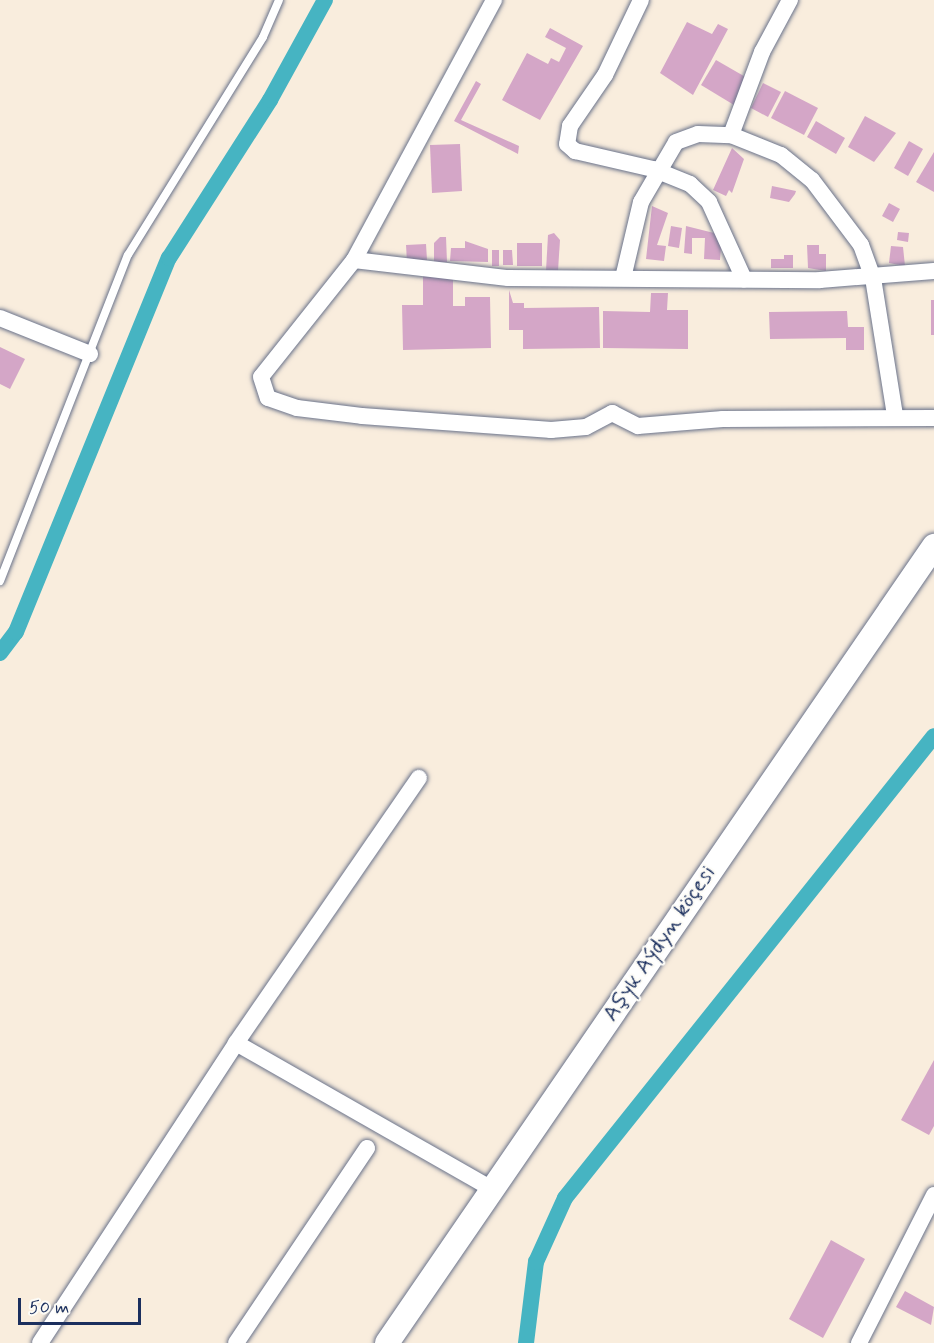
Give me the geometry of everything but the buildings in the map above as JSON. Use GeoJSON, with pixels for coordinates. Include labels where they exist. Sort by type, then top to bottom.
{"type":"FeatureCollection","features":[{"type":"Feature","properties":{"kind":"main road","name":"Aşyk Aýdyn köçesi"},"geometry":{"type":"LineString","coordinates":[[387,1343],[934,546]]}},
{"type":"Feature","properties":{"kind":"street"},"geometry":{"type":"LineString","coordinates":[[494,0],[354,260],[261,377],[268,398],[362,416],[551,430],[586,427],[612,413],[638,426],[895,415],[934,418]]}},
{"type":"Feature","properties":{"kind":"street"},"geometry":{"type":"LineString","coordinates":[[641,0],[605,75],[570,126],[567,144],[575,151],[656,171],[690,184],[709,202],[744,279]]}},
{"type":"Feature","properties":{"kind":"street"},"geometry":{"type":"LineString","coordinates":[[731,135],[762,52],[790,0]]}},
{"type":"Feature","properties":{"kind":"street"},"geometry":{"type":"LineString","coordinates":[[623,278],[641,202],[656,171],[676,142],[698,134],[731,135],[781,156],[812,180],[843,215],[873,278],[895,415]]}},
{"type":"Feature","properties":{"kind":"street"},"geometry":{"type":"LineString","coordinates":[[354,260],[508,278],[873,278],[934,271]]}},
{"type":"Feature","properties":{"kind":"street"},"geometry":{"type":"LineString","coordinates":[[0,318],[90,354]]}},
{"type":"Feature","properties":{"kind":"street"},"geometry":{"type":"LineString","coordinates":[[40,1343],[236,1043],[419,778]]}},
{"type":"Feature","properties":{"kind":"street"},"geometry":{"type":"LineString","coordinates":[[236,1043],[492,1189]]}},
{"type":"Feature","properties":{"kind":"street"},"geometry":{"type":"LineString","coordinates":[[236,1343],[367,1148]]}},
{"type":"Feature","properties":{"kind":"street"},"geometry":{"type":"LineString","coordinates":[[859,1343],[934,1195]]}},
{"type":"Feature","properties":{"kind":"lane"},"geometry":{"type":"LineString","coordinates":[[0,580],[128,255],[263,37],[279,0]]}},
{"type":"Feature","properties":{"kind":"waterway"},"geometry":{"type":"LineString","coordinates":[[0,653],[16,632],[169,258],[270,100],[325,0]]}},
{"type":"Feature","properties":{"kind":"waterway"},"geometry":{"type":"LineString","coordinates":[[526,1343],[536,1262],[565,1198],[934,736]]}}]}
